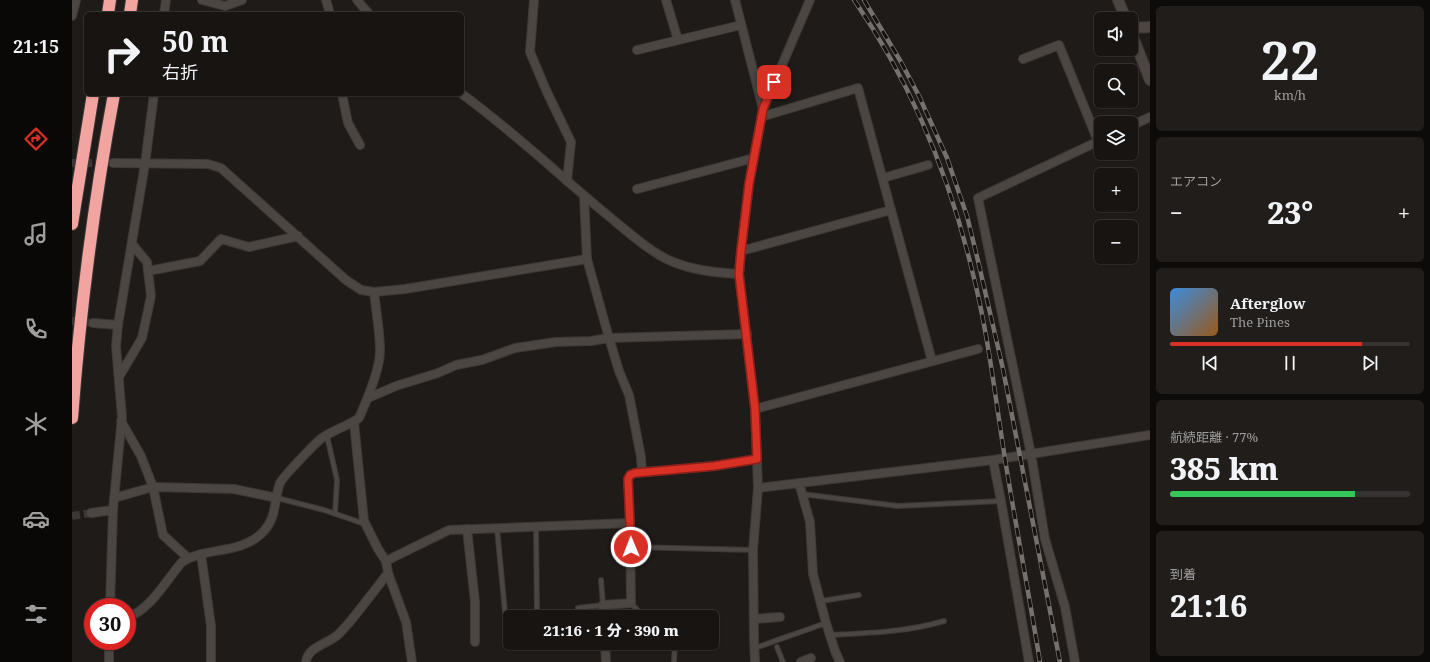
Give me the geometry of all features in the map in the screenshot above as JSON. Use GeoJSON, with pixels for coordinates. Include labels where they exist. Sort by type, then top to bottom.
{"type":"FeatureCollection","features":[{"type":"Feature","properties":{"kind":"highway"},"geometry":{"type":"LineString","coordinates":[[108,12],[110,0]]}},
{"type":"Feature","properties":{"kind":"highway"},"geometry":{"type":"LineString","coordinates":[[130,12],[132,0]]}},
{"type":"Feature","properties":{"kind":"highway"},"geometry":{"type":"LineString","coordinates":[[72,224],[93,96]]}},
{"type":"Feature","properties":{"kind":"highway"},"geometry":{"type":"LineString","coordinates":[[72,418],[94,218],[114,96]]}},
{"type":"Feature","properties":{"kind":"street"},"geometry":{"type":"LineString","coordinates":[[72,16],[76,0]]}},
{"type":"Feature","properties":{"kind":"street"},"geometry":{"type":"LineString","coordinates":[[164,12],[166,0]]}},
{"type":"Feature","properties":{"kind":"street"},"geometry":{"type":"LineString","coordinates":[[202,0],[225,6],[242,0]]}},
{"type":"Feature","properties":{"kind":"street"},"geometry":{"type":"LineString","coordinates":[[326,0],[329,12]]}},
{"type":"Feature","properties":{"kind":"street"},"geometry":{"type":"LineString","coordinates":[[534,0],[530,52],[571,142],[567,181]]}},
{"type":"Feature","properties":{"kind":"street"},"geometry":{"type":"LineString","coordinates":[[666,0],[678,40]]}},
{"type":"Feature","properties":{"kind":"street"},"geometry":{"type":"LineString","coordinates":[[735,0],[762,113]]}},
{"type":"Feature","properties":{"kind":"street"},"geometry":{"type":"LineString","coordinates":[[756,662],[754,648],[753,550],[758,488],[755,409],[739,274],[754,158],[762,113],[810,0]]}},
{"type":"Feature","properties":{"kind":"street"},"geometry":{"type":"LineString","coordinates":[[1118,0],[1123,12]]}},
{"type":"Feature","properties":{"kind":"street"},"geometry":{"type":"LineString","coordinates":[[359,1],[367,12]]}},
{"type":"Feature","properties":{"kind":"street"},"geometry":{"type":"LineString","coordinates":[[637,50],[741,25]]}},
{"type":"Feature","properties":{"kind":"street"},"geometry":{"type":"LineString","coordinates":[[1138,28],[1150,27]]}},
{"type":"Feature","properties":{"kind":"street"},"geometry":{"type":"LineString","coordinates":[[1023,59],[1059,45],[1094,127]]}},
{"type":"Feature","properties":{"kind":"street"},"geometry":{"type":"LineString","coordinates":[[1138,50],[1150,80]]}},
{"type":"Feature","properties":{"kind":"street"},"geometry":{"type":"LineString","coordinates":[[762,113],[858,88],[932,361]]}},
{"type":"Feature","properties":{"kind":"street"},"geometry":{"type":"LineString","coordinates":[[464,95],[491,115],[584,196],[630,233],[662,256],[676,263],[739,274]]}},
{"type":"Feature","properties":{"kind":"street"},"geometry":{"type":"LineString","coordinates":[[110,598],[113,510],[121,421],[121,396],[116,346],[118,325],[145,164],[154,96]]}},
{"type":"Feature","properties":{"kind":"street"},"geometry":{"type":"LineString","coordinates":[[342,96],[348,123],[360,145]]}},
{"type":"Feature","properties":{"kind":"street"},"geometry":{"type":"LineString","coordinates":[[1138,123],[1150,117]]}},
{"type":"Feature","properties":{"kind":"street"},"geometry":{"type":"LineString","coordinates":[[1075,662],[1065,607],[1045,539],[1031,454],[978,198],[1094,144]]}},
{"type":"Feature","properties":{"kind":"street"},"geometry":{"type":"LineString","coordinates":[[637,189],[754,158]]}},
{"type":"Feature","properties":{"kind":"street"},"geometry":{"type":"LineString","coordinates":[[113,163],[208,164],[221,168],[346,280],[361,290],[374,292],[405,289],[587,259]]}},
{"type":"Feature","properties":{"kind":"street"},"geometry":{"type":"LineString","coordinates":[[883,178],[928,165]]}},
{"type":"Feature","properties":{"kind":"street"},"geometry":{"type":"LineString","coordinates":[[584,196],[587,259],[619,371],[629,396],[641,457],[642,472]]}},
{"type":"Feature","properties":{"kind":"street"},"geometry":{"type":"LineString","coordinates":[[741,251],[891,210]]}},
{"type":"Feature","properties":{"kind":"street"},"geometry":{"type":"LineString","coordinates":[[148,271],[200,261],[221,239],[249,247],[298,236]]}},
{"type":"Feature","properties":{"kind":"street"},"geometry":{"type":"LineString","coordinates":[[119,377],[142,338],[150,296],[147,262],[132,244]]}},
{"type":"Feature","properties":{"kind":"street"},"geometry":{"type":"LineString","coordinates":[[136,613],[143,610],[182,562],[188,558],[250,542],[261,534],[270,522],[276,507],[280,482],[321,439],[359,418],[368,398],[379,361],[380,350],[374,292]]}},
{"type":"Feature","properties":{"kind":"street"},"geometry":{"type":"LineString","coordinates":[[94,323],[118,325]]}},
{"type":"Feature","properties":{"kind":"street"},"geometry":{"type":"LineString","coordinates":[[368,398],[396,386],[438,373],[456,365],[482,360],[516,348],[556,342],[591,341],[609,338],[747,334]]}},
{"type":"Feature","properties":{"kind":"street"},"geometry":{"type":"LineString","coordinates":[[755,409],[978,349]]}},
{"type":"Feature","properties":{"kind":"street"},"geometry":{"type":"LineString","coordinates":[[121,421],[141,456],[153,487],[163,535],[188,558]]}},
{"type":"Feature","properties":{"kind":"street"},"geometry":{"type":"LineString","coordinates":[[354,422],[364,521],[378,549],[386,561],[388,573],[406,622],[412,662]]}},
{"type":"Feature","properties":{"kind":"street"},"geometry":{"type":"LineString","coordinates":[[758,488],[993,460],[1150,435]]}},
{"type":"Feature","properties":{"kind":"street"},"geometry":{"type":"LineString","coordinates":[[604,610],[604,605],[631,603],[631,547],[628,479],[630,475],[642,472],[714,466],[757,459]]}},
{"type":"Feature","properties":{"kind":"street"},"geometry":{"type":"LineString","coordinates":[[993,460],[1029,662]]}},
{"type":"Feature","properties":{"kind":"street"},"geometry":{"type":"LineString","coordinates":[[799,483],[810,522],[814,574],[826,623],[840,662]]}},
{"type":"Feature","properties":{"kind":"street"},"geometry":{"type":"LineString","coordinates":[[114,498],[153,487],[234,489],[278,498]]}},
{"type":"Feature","properties":{"kind":"street"},"geometry":{"type":"LineString","coordinates":[[91,513],[113,510]]}},
{"type":"Feature","properties":{"kind":"street"},"geometry":{"type":"LineString","coordinates":[[386,561],[449,530],[630,523]]}},
{"type":"Feature","properties":{"kind":"street"},"geometry":{"type":"LineString","coordinates":[[467,529],[475,602],[475,642]]}},
{"type":"Feature","properties":{"kind":"street"},"geometry":{"type":"LineString","coordinates":[[201,554],[211,626],[211,662]]}},
{"type":"Feature","properties":{"kind":"street"},"geometry":{"type":"LineString","coordinates":[[306,662],[309,654],[336,636],[362,607],[388,573]]}},
{"type":"Feature","properties":{"kind":"street"},"geometry":{"type":"LineString","coordinates":[[754,618],[780,617]]}},
{"type":"Feature","properties":{"kind":"street"},"geometry":{"type":"LineString","coordinates":[[109,650],[109,662]]}},
{"type":"Feature","properties":{"kind":"street"},"geometry":{"type":"LineString","coordinates":[[606,650],[606,662]]}},
{"type":"Feature","properties":{"kind":"street"},"geometry":{"type":"LineString","coordinates":[[801,662],[811,658]]}},
{"type":"Feature","properties":{"kind":"lane"},"geometry":{"type":"LineString","coordinates":[[327,436],[337,480],[335,514]]}},
{"type":"Feature","properties":{"kind":"lane"},"geometry":{"type":"LineString","coordinates":[[802,494],[898,506],[1001,501]]}},
{"type":"Feature","properties":{"kind":"lane"},"geometry":{"type":"LineString","coordinates":[[278,498],[365,524]]}},
{"type":"Feature","properties":{"kind":"lane"},"geometry":{"type":"LineString","coordinates":[[536,526],[537,610]]}},
{"type":"Feature","properties":{"kind":"lane"},"geometry":{"type":"LineString","coordinates":[[497,528],[505,610]]}},
{"type":"Feature","properties":{"kind":"lane"},"geometry":{"type":"LineString","coordinates":[[631,547],[753,550]]}},
{"type":"Feature","properties":{"kind":"lane"},"geometry":{"type":"LineString","coordinates":[[578,608],[604,605],[601,580]]}},
{"type":"Feature","properties":{"kind":"lane"},"geometry":{"type":"LineString","coordinates":[[821,601],[859,595]]}},
{"type":"Feature","properties":{"kind":"lane"},"geometry":{"type":"LineString","coordinates":[[631,603],[637,610]]}},
{"type":"Feature","properties":{"kind":"lane"},"geometry":{"type":"LineString","coordinates":[[830,635],[887,632],[925,626],[944,620]]}},
{"type":"Feature","properties":{"kind":"lane"},"geometry":{"type":"LineString","coordinates":[[754,648],[826,623]]}},
{"type":"Feature","properties":{"kind":"lane"},"geometry":{"type":"LineString","coordinates":[[777,647],[783,662]]}},
{"type":"Feature","properties":{"kind":"lane"},"geometry":{"type":"LineString","coordinates":[[674,662],[675,650]]}},
{"type":"Feature","properties":{"kind":"tunnel"},"geometry":{"type":"LineString","coordinates":[[72,163],[105,163]]}},
{"type":"Feature","properties":{"kind":"tunnel"},"geometry":{"type":"LineString","coordinates":[[72,321],[93,323]]}},
{"type":"Feature","properties":{"kind":"tunnel"},"geometry":{"type":"LineString","coordinates":[[72,516],[91,513]]}},
{"type":"Feature","properties":{"kind":"railway"},"geometry":{"type":"LineString","coordinates":[[854,0],[893,63],[910,96],[939,164],[963,234],[978,293],[987,340],[1005,459],[1040,662]]}},
{"type":"Feature","properties":{"kind":"railway"},"geometry":{"type":"LineString","coordinates":[[864,0],[901,62],[919,96],[947,158],[967,216],[1003,369],[1060,662]]}},
{"type":"Feature","properties":{"kind":"route"},"geometry":{"type":"LineString","coordinates":[[631,547],[628,479],[630,475],[635,473],[714,466],[757,459],[755,409],[739,274],[749,184],[763,109],[774,82]]}}]}
